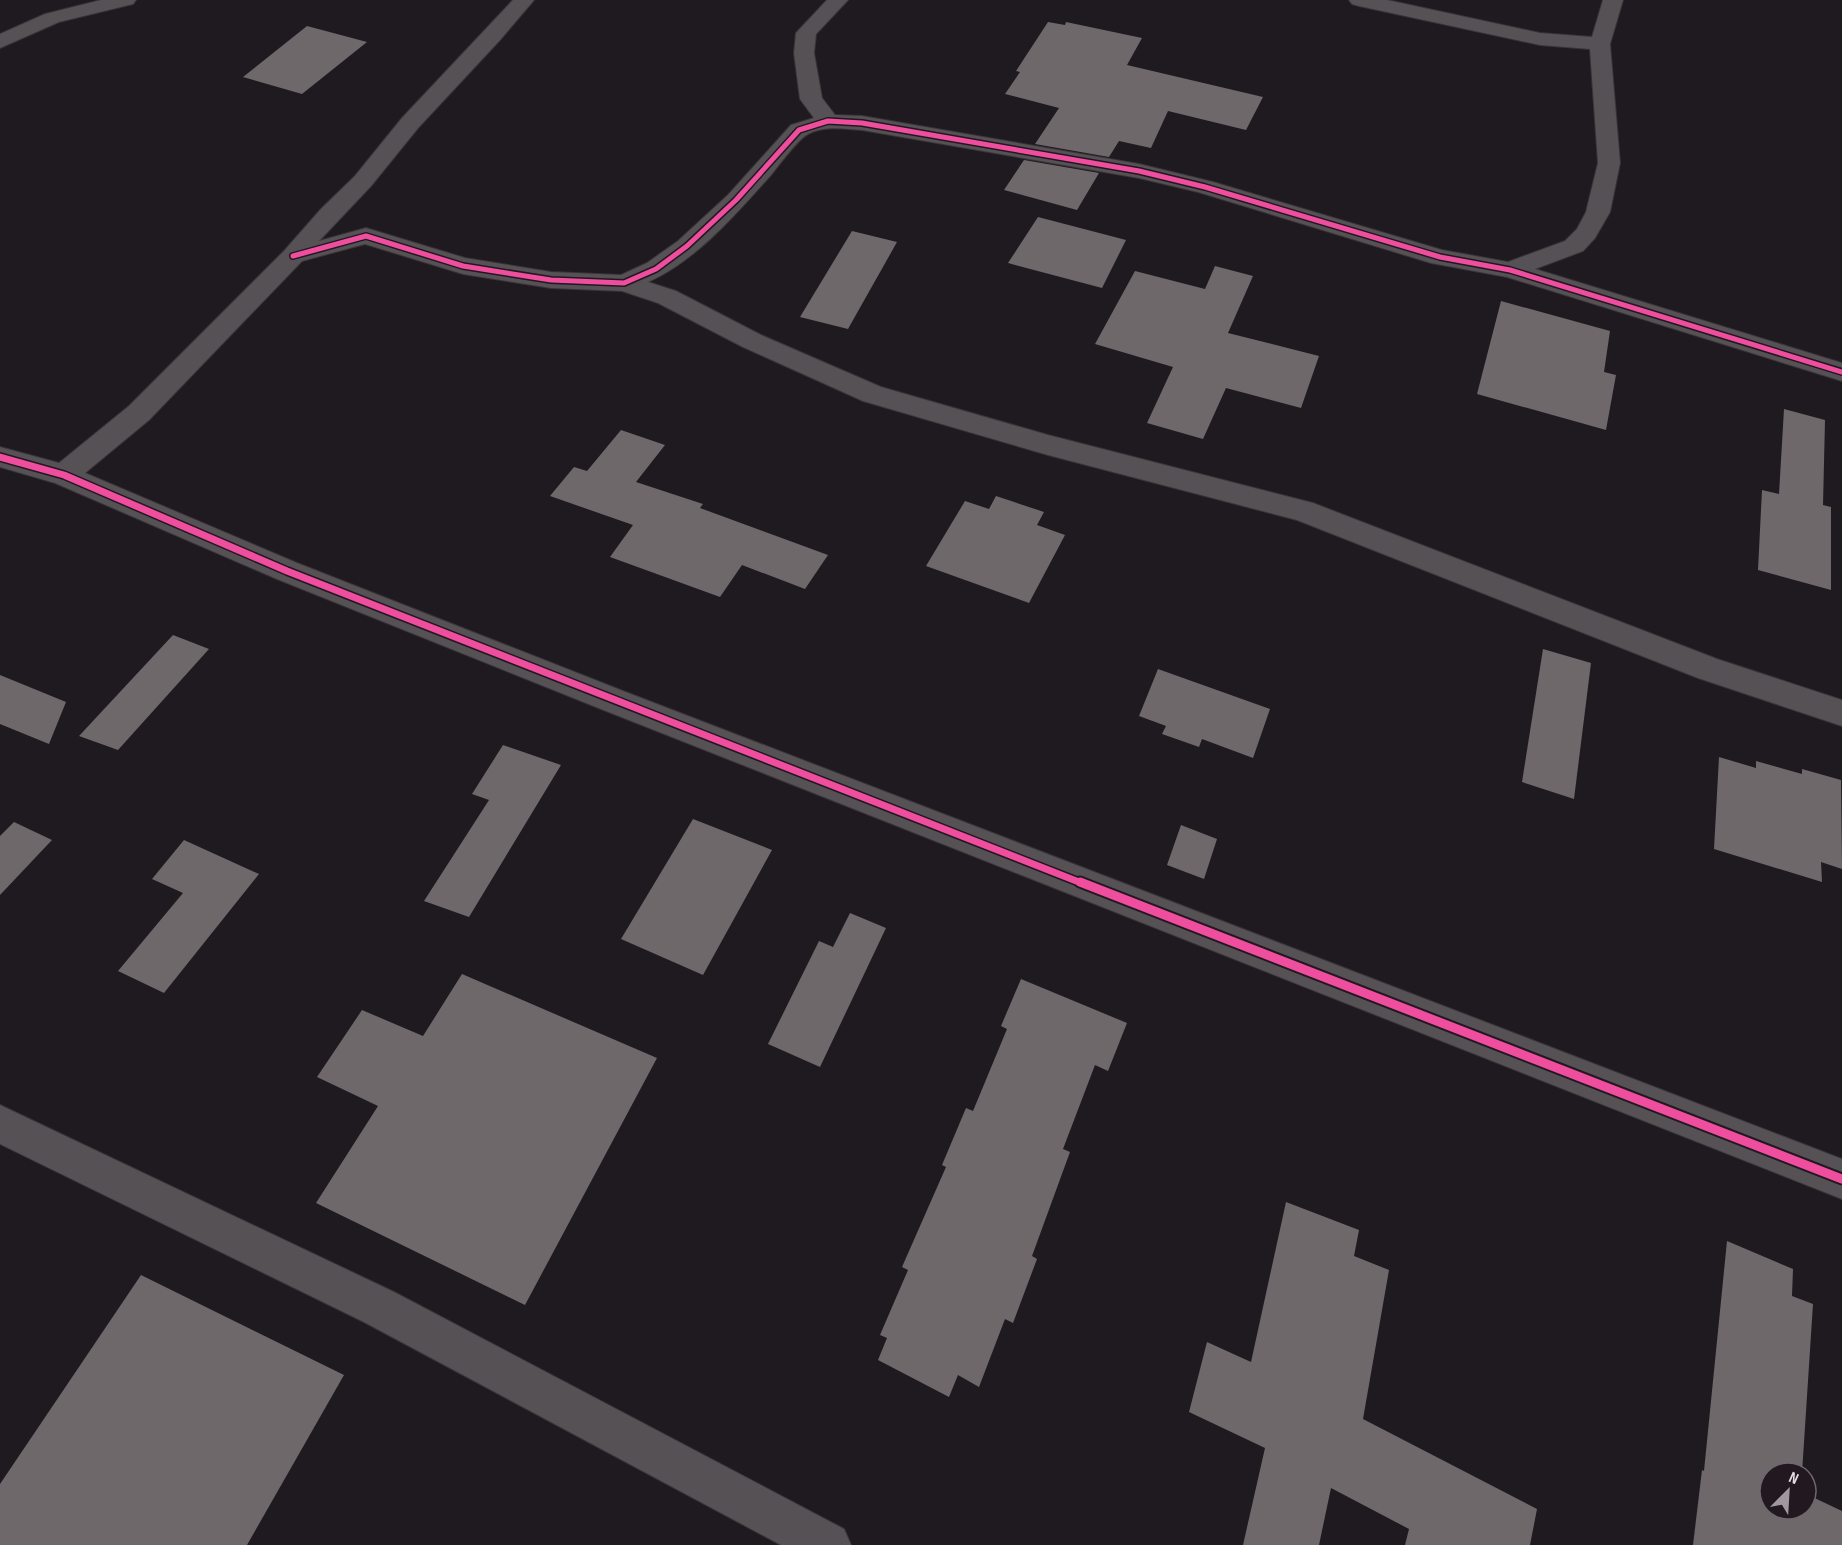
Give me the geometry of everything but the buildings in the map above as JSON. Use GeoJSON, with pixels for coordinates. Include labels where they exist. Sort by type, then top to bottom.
{"type":"FeatureCollection","features":[{"type":"Feature","properties":{"kind":"street"},"geometry":{"type":"LineString","coordinates":[[0,42],[34,25],[69,12],[126,0]]}},
{"type":"Feature","properties":{"kind":"street"},"geometry":{"type":"LineString","coordinates":[[64,475],[139,413],[293,256],[329,214],[363,181],[410,123],[493,36],[523,0]]}},
{"type":"Feature","properties":{"kind":"street"},"geometry":{"type":"LineString","coordinates":[[828,121],[811,99],[804,54],[806,33],[838,0]]}},
{"type":"Feature","properties":{"kind":"street"},"geometry":{"type":"LineString","coordinates":[[1359,0],[1540,39],[1600,44]]}},
{"type":"Feature","properties":{"kind":"street"},"geometry":{"type":"LineString","coordinates":[[1509,270],[1574,246],[1587,233],[1598,212],[1609,163],[1600,44],[1613,0]]}},
{"type":"Feature","properties":{"kind":"street"},"geometry":{"type":"LineString","coordinates":[[624,282],[656,269],[687,246],[736,200],[773,156],[799,130],[828,121],[862,123],[1139,171],[1216,190],[1440,257],[1509,270],[1842,372]]}},
{"type":"Feature","properties":{"kind":"street"},"geometry":{"type":"LineString","coordinates":[[293,256],[366,236],[463,266],[551,280],[624,282],[667,297],[752,341],[872,394],[1048,445],[1303,511],[1709,669],[1842,713]]}},
{"type":"Feature","properties":{"kind":"street"},"geometry":{"type":"LineString","coordinates":[[0,457],[64,475],[287,571],[602,696],[1842,1179]]}},
{"type":"Feature","properties":{"kind":"street"},"geometry":{"type":"LineString","coordinates":[[0,1124],[379,1307],[828,1545]]}},
{"type":"Feature","properties":{"kind":"cycle path"},"geometry":{"type":"LineString","coordinates":[[293,256],[366,236],[463,266],[551,280],[624,283],[656,269],[687,246],[736,200],[799,130],[828,121],[862,123],[1139,171],[1205,187],[1440,257],[1510,270],[1842,372]]}},
{"type":"Feature","properties":{"kind":"cycle path"},"geometry":{"type":"LineString","coordinates":[[0,457],[64,475],[287,571],[612,700],[1842,1179]]}}]}
